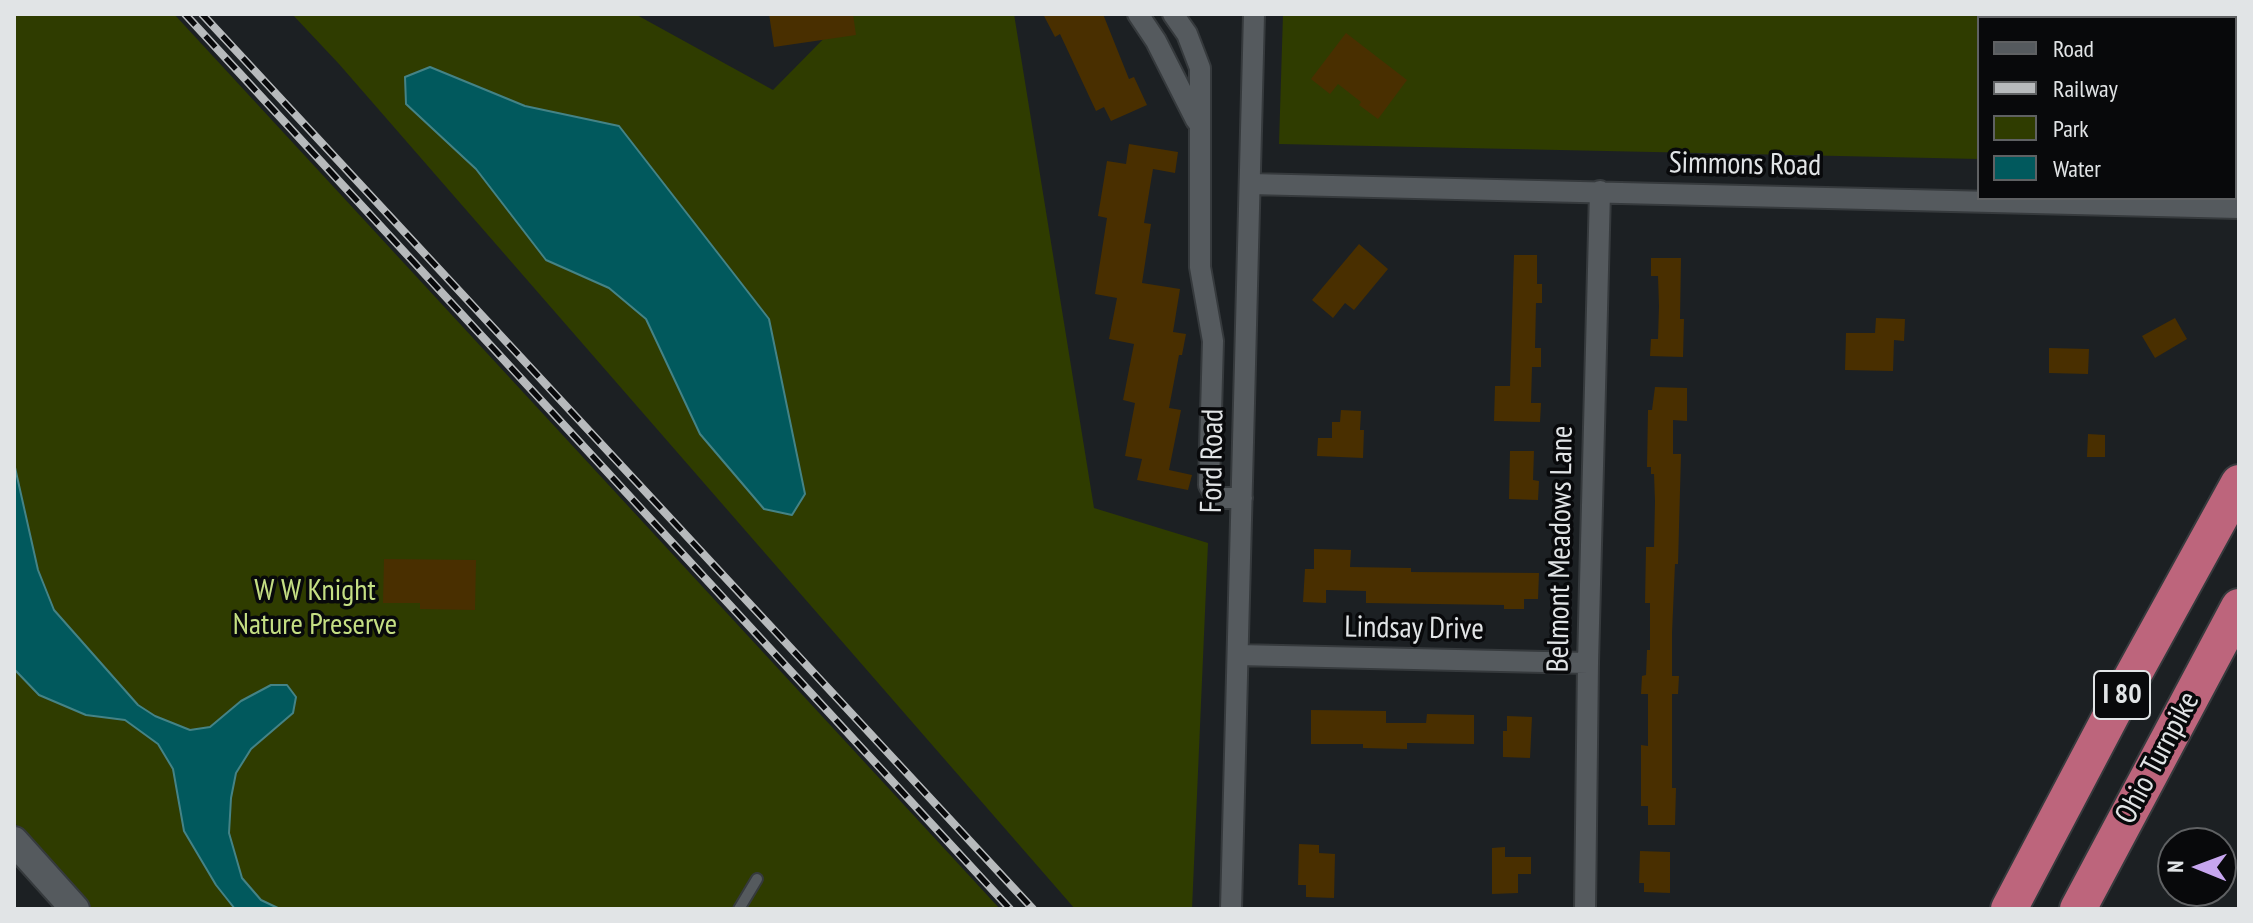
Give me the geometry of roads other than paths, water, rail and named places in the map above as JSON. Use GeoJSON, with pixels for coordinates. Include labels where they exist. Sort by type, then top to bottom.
{"type":"FeatureCollection","features":[{"type":"Feature","properties":{"kind":"highway","name":"Ohio Turnpike"},"geometry":{"type":"LineString","coordinates":[[2009,909],[2239,483]]}},
{"type":"Feature","properties":{"kind":"highway","name":"Ohio Turnpike"},"geometry":{"type":"LineString","coordinates":[[2078,909],[2239,607]]}},
{"type":"Feature","properties":{"kind":"main road"},"geometry":{"type":"LineString","coordinates":[[14,841],[75,909]]}},
{"type":"Feature","properties":{"kind":"street"},"geometry":{"type":"LineString","coordinates":[[1138,14],[1156,41],[1200,127]]}},
{"type":"Feature","properties":{"kind":"street"},"geometry":{"type":"LineString","coordinates":[[1173,14],[1187,34],[1200,68],[1200,267],[1213,341],[1209,485],[1215,495],[1222,498],[1242,498]]}},
{"type":"Feature","properties":{"kind":"street","name":"Ford Road"},"geometry":{"type":"LineString","coordinates":[[1231,909],[1254,14]]}},
{"type":"Feature","properties":{"kind":"street","name":"Simmons Road"},"geometry":{"type":"LineString","coordinates":[[1250,184],[2239,208]]}},
{"type":"Feature","properties":{"kind":"street","name":"Belmont Meadows Lane"},"geometry":{"type":"LineString","coordinates":[[1585,909],[1600,191]]}},
{"type":"Feature","properties":{"kind":"street","name":"Lindsay Drive"},"geometry":{"type":"LineString","coordinates":[[1238,655],[1588,663]]}},
{"type":"Feature","properties":{"kind":"lane"},"geometry":{"type":"LineString","coordinates":[[739,909],[757,879]]}},
{"type":"Feature","properties":{"kind":"water"},"geometry":{"type":"Polygon","coordinates":[[[430,67],[525,106],[619,126],[769,319],[805,494],[792,515],[764,509],[700,434],[646,319],[609,288],[546,260],[476,169],[406,104],[405,77],[430,67]]]}},
{"type":"Feature","properties":{"kind":"water"},"geometry":{"type":"Polygon","coordinates":[[[14,463],[38,570],[54,610],[138,705],[155,716],[190,730],[210,727],[241,701],[271,685],[287,685],[296,697],[293,713],[251,749],[236,773],[231,798],[229,833],[242,878],[261,900],[280,909],[235,909],[216,885],[184,831],[173,769],[158,744],[125,720],[86,715],[39,695],[14,669],[14,463]]]}},
{"type":"Feature","properties":{"kind":"railway"},"geometry":{"type":"LineString","coordinates":[[185,14],[1010,909]]}},
{"type":"Feature","properties":{"kind":"railway"},"geometry":{"type":"LineString","coordinates":[[202,14],[1033,909]]}},
{"type":"Feature","properties":{"kind":"park label","name":"W W Knight Nature Preserve"},"geometry":{"type":"Point","coordinates":[315,608]}}]}
